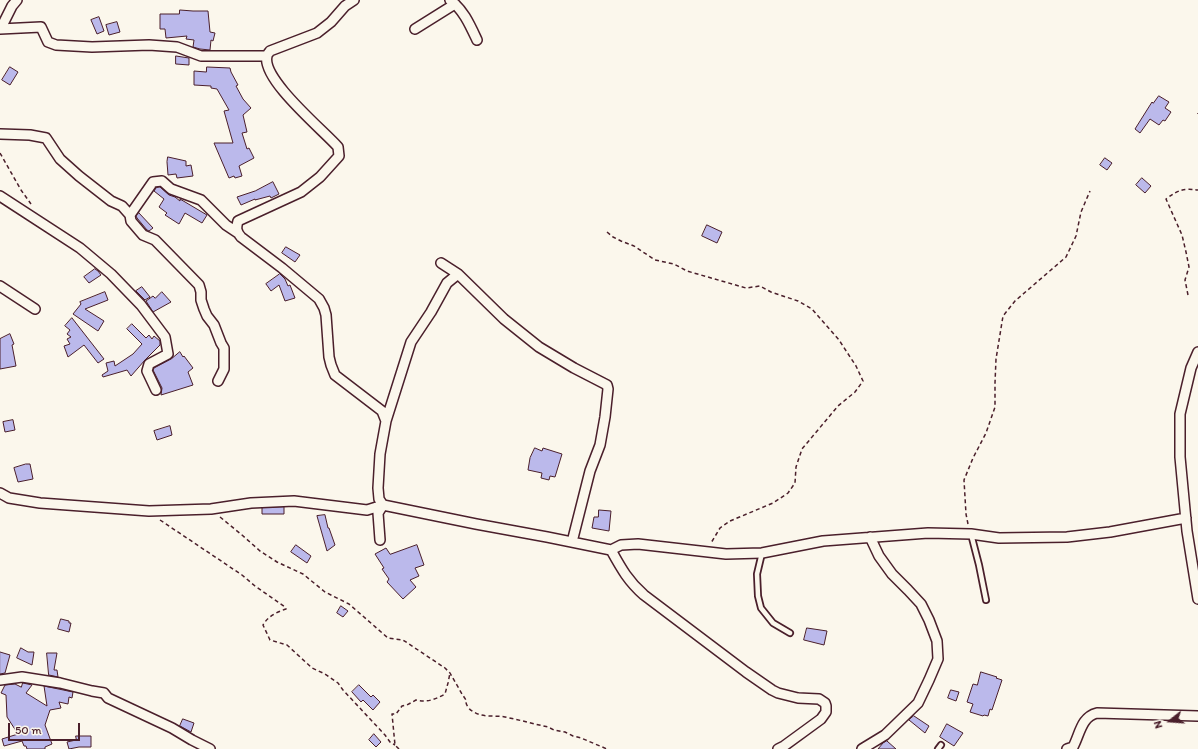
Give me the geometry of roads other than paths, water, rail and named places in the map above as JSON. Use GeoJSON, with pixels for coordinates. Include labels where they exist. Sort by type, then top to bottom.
{"type":"FeatureCollection","features":[{"type":"Feature","properties":{"kind":"street"},"geometry":{"type":"LineString","coordinates":[[0,28],[17,0]]}},
{"type":"Feature","properties":{"kind":"street"},"geometry":{"type":"LineString","coordinates":[[238,233],[236,228],[238,221],[301,192],[320,177],[339,156],[338,148],[276,83],[268,68],[266,56],[270,51],[317,33],[331,22],[345,6],[354,0]]}},
{"type":"Feature","properties":{"kind":"street"},"geometry":{"type":"LineString","coordinates":[[415,30],[453,2],[466,17],[477,40]]}},
{"type":"Feature","properties":{"kind":"street"},"geometry":{"type":"LineString","coordinates":[[0,28],[41,27],[48,42],[56,45],[92,47],[149,45],[177,47],[201,56],[266,56]]}},
{"type":"Feature","properties":{"kind":"street"},"geometry":{"type":"LineString","coordinates":[[0,134],[30,135],[46,138],[60,159],[111,201],[122,206],[130,214],[131,221],[143,235],[155,240],[199,285],[204,309],[214,325],[224,348],[224,369],[218,381]]}},
{"type":"Feature","properties":{"kind":"street"},"geometry":{"type":"LineString","coordinates":[[130,214],[153,182],[162,182],[171,189],[201,200],[226,225],[238,233],[319,299],[326,315],[329,357],[335,375],[382,411],[386,421]]}},
{"type":"Feature","properties":{"kind":"street"},"geometry":{"type":"LineString","coordinates":[[0,196],[80,248],[111,274],[141,305],[166,337],[168,354],[149,364],[147,371],[156,390]]}},
{"type":"Feature","properties":{"kind":"street"},"geometry":{"type":"LineString","coordinates":[[441,263],[458,274],[504,319],[539,346],[574,368],[608,385],[605,418],[600,445],[590,471],[572,542]]}},
{"type":"Feature","properties":{"kind":"street"},"geometry":{"type":"LineString","coordinates":[[383,505],[378,499],[380,454],[386,421],[411,342],[431,312],[447,283],[458,274]]}},
{"type":"Feature","properties":{"kind":"street"},"geometry":{"type":"LineString","coordinates":[[0,286],[35,308]]}},
{"type":"Feature","properties":{"kind":"street"},"geometry":{"type":"LineString","coordinates":[[1198,352],[1191,368],[1180,414],[1180,456],[1186,518],[1198,599]]}},
{"type":"Feature","properties":{"kind":"street"},"geometry":{"type":"LineString","coordinates":[[0,493],[9,498],[40,503],[149,512],[211,509],[251,503],[294,501],[368,510],[383,505],[611,550],[621,545],[638,544],[726,554],[762,553],[823,541],[928,533],[971,534],[1000,538],[1067,537],[1110,532],[1186,518]]}},
{"type":"Feature","properties":{"kind":"street"},"geometry":{"type":"LineString","coordinates":[[380,540],[378,513],[383,505]]}},
{"type":"Feature","properties":{"kind":"street"},"geometry":{"type":"LineString","coordinates":[[862,749],[885,735],[918,703],[938,658],[937,641],[921,604],[892,574],[878,556],[870,537]]}},
{"type":"Feature","properties":{"kind":"street"},"geometry":{"type":"LineString","coordinates":[[611,550],[632,584],[644,595],[746,672],[778,693],[798,698],[819,699],[825,703],[826,712],[821,719],[778,749]]}},
{"type":"Feature","properties":{"kind":"street"},"geometry":{"type":"LineString","coordinates":[[0,680],[22,677],[60,683],[104,693],[108,698],[172,728],[210,749]]}},
{"type":"Feature","properties":{"kind":"street"},"geometry":{"type":"LineString","coordinates":[[1067,749],[1073,747],[1078,739],[1084,720],[1097,713],[1198,716]]}},
{"type":"Feature","properties":{"kind":"lane"},"geometry":{"type":"LineString","coordinates":[[971,534],[986,600]]}},
{"type":"Feature","properties":{"kind":"lane"},"geometry":{"type":"LineString","coordinates":[[762,553],[757,574],[758,596],[761,608],[773,623],[790,633]]}}]}
